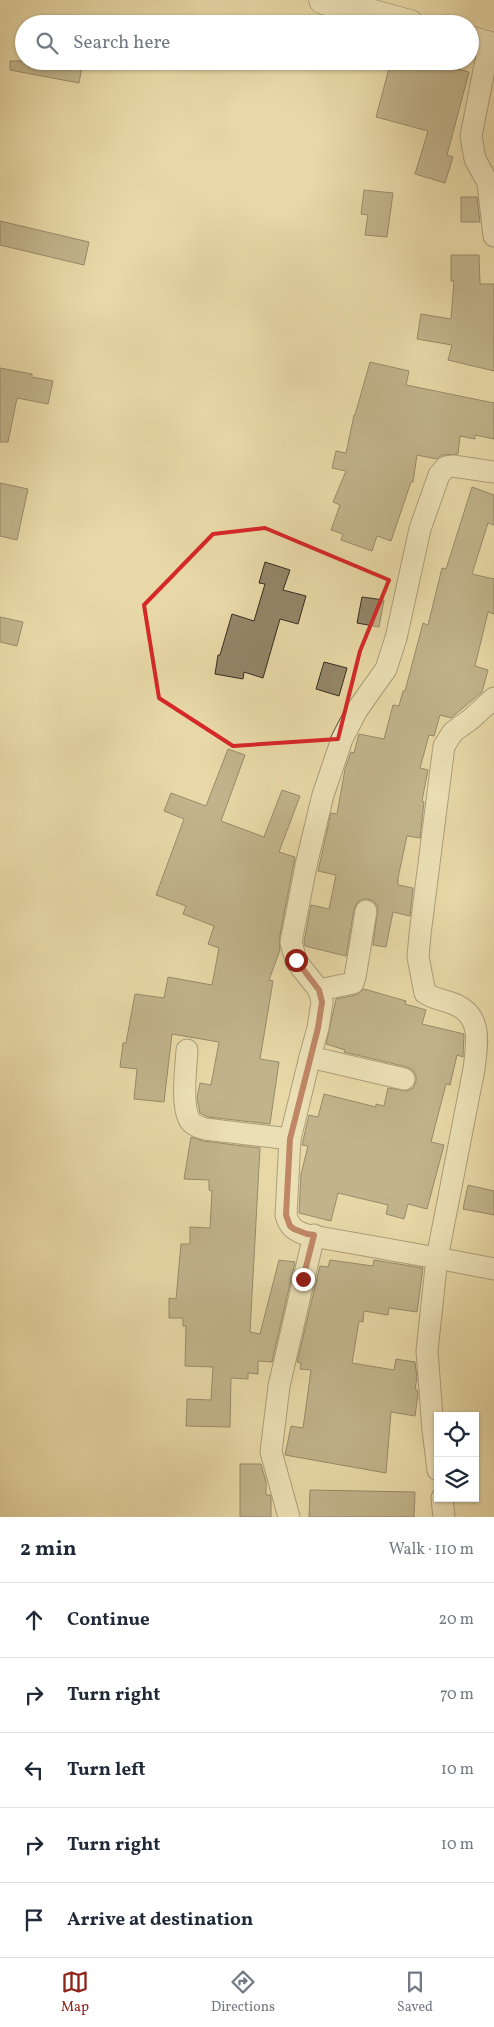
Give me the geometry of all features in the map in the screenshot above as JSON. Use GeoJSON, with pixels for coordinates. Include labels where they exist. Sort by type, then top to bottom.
{"type":"FeatureCollection","features":[{"type":"Feature","properties":{"kind":"main road"},"geometry":{"type":"LineString","coordinates":[[323,0],[377,15]]}},
{"type":"Feature","properties":{"kind":"street"},"geometry":{"type":"LineString","coordinates":[[484,44],[471,136],[475,159],[488,183],[494,236]]}},
{"type":"Feature","properties":{"kind":"street"},"geometry":{"type":"LineString","coordinates":[[494,472],[453,466],[446,467],[439,475],[420,529],[396,638],[386,669],[357,710],[342,739],[332,766],[306,861],[291,942],[296,960],[319,990],[322,1002],[318,1028],[290,1139],[286,1208],[288,1221],[299,1232],[494,1269]]}},
{"type":"Feature","properties":{"kind":"street"},"geometry":{"type":"LineString","coordinates":[[436,1457],[432,1430],[427,1351],[437,1258],[474,1069],[476,1036],[473,1018],[465,1009],[433,998],[425,993],[418,957],[444,746],[453,732],[494,698]]}},
{"type":"Feature","properties":{"kind":"street"},"geometry":{"type":"LineString","coordinates":[[319,990],[353,983],[366,911]]}},
{"type":"Feature","properties":{"kind":"street"},"geometry":{"type":"LineString","coordinates":[[187,1050],[186,1106],[188,1118],[194,1124],[205,1129],[290,1139]]}},
{"type":"Feature","properties":{"kind":"street"},"geometry":{"type":"LineString","coordinates":[[310,1057],[404,1079]]}},
{"type":"Feature","properties":{"kind":"street"},"geometry":{"type":"LineString","coordinates":[[289,1517],[270,1452],[279,1386],[314,1235]]}},
{"type":"Feature","properties":{"kind":"street"},"geometry":{"type":"LineString","coordinates":[[442,1502],[444,1517]]}},
{"type":"Feature","properties":{"kind":"highlighted area"},"geometry":{"type":"Polygon","coordinates":[[[265,528],[389,580],[360,651],[338,739],[233,746],[159,698],[144,605],[213,534],[265,528]]]}},
{"type":"Feature","properties":{"kind":"building"},"geometry":{"type":"Polygon","coordinates":[[[10,61],[15,61],[15,70],[81,70],[79,83],[10,70],[10,61]]]}},
{"type":"Feature","properties":{"kind":"building"},"geometry":{"type":"Polygon","coordinates":[[[389,70],[462,70],[469,72],[447,155],[453,157],[445,183],[415,174],[428,131],[376,117],[389,70]]]}},
{"type":"Feature","properties":{"kind":"building"},"geometry":{"type":"Polygon","coordinates":[[[364,190],[393,193],[387,237],[365,235],[368,215],[361,214],[364,190]]]}},
{"type":"Feature","properties":{"kind":"building"},"geometry":{"type":"Polygon","coordinates":[[[461,197],[477,197],[480,222],[461,222],[461,197]]]}},
{"type":"Feature","properties":{"kind":"building"},"geometry":{"type":"Polygon","coordinates":[[[0,221],[89,242],[84,265],[0,245],[0,221]]]}},
{"type":"Feature","properties":{"kind":"building"},"geometry":{"type":"Polygon","coordinates":[[[451,255],[479,255],[480,284],[494,284],[494,371],[448,360],[452,345],[417,339],[421,314],[451,319],[454,281],[451,281],[451,255]]]}},
{"type":"Feature","properties":{"kind":"building"},"geometry":{"type":"Polygon","coordinates":[[[370,362],[409,371],[406,385],[494,403],[494,439],[475,435],[475,439],[460,436],[458,454],[442,455],[436,459],[417,455],[413,482],[411,482],[391,541],[377,536],[372,551],[341,540],[343,534],[331,530],[340,505],[333,502],[346,471],[332,468],[336,451],[346,453],[354,415],[370,362]]]}},
{"type":"Feature","properties":{"kind":"building"},"geometry":{"type":"Polygon","coordinates":[[[0,368],[32,374],[32,377],[53,381],[48,404],[17,398],[8,442],[0,442],[0,368]]]}},
{"type":"Feature","properties":{"kind":"building"},"geometry":{"type":"Polygon","coordinates":[[[0,483],[28,489],[17,540],[0,536],[0,483]]]}},
{"type":"Feature","properties":{"kind":"building"},"geometry":{"type":"Polygon","coordinates":[[[472,487],[494,495],[494,525],[488,523],[472,574],[494,579],[494,614],[488,612],[475,666],[488,670],[482,692],[451,718],[440,715],[434,736],[429,735],[420,768],[428,770],[422,801],[424,802],[420,838],[407,836],[398,878],[398,885],[413,888],[410,916],[393,912],[386,947],[373,945],[378,907],[374,901],[362,899],[354,909],[346,956],[305,946],[304,942],[311,905],[329,909],[336,875],[318,871],[331,813],[337,814],[345,769],[351,752],[354,753],[359,734],[384,739],[393,705],[399,706],[403,691],[405,691],[423,623],[428,625],[442,568],[446,569],[472,487]]]}},
{"type":"Feature","properties":{"kind":"building"},"geometry":{"type":"Polygon","coordinates":[[[265,562],[290,570],[283,590],[306,596],[298,624],[280,619],[263,678],[244,672],[243,679],[215,674],[218,655],[220,655],[232,614],[254,621],[265,584],[259,583],[265,562]]]}},
{"type":"Feature","properties":{"kind":"building"},"geometry":{"type":"Polygon","coordinates":[[[362,597],[384,600],[379,627],[357,623],[362,597]]]}},
{"type":"Feature","properties":{"kind":"building"},"geometry":{"type":"Polygon","coordinates":[[[0,617],[23,622],[17,646],[0,642],[0,617]]]}},
{"type":"Feature","properties":{"kind":"building"},"geometry":{"type":"Polygon","coordinates":[[[324,662],[347,668],[339,696],[316,689],[324,662]]]}},
{"type":"Feature","properties":{"kind":"building"},"geometry":{"type":"Polygon","coordinates":[[[228,749],[245,755],[221,821],[264,837],[282,790],[300,796],[279,852],[295,857],[279,940],[280,950],[269,980],[273,981],[260,1059],[279,1062],[270,1124],[208,1117],[200,1113],[197,1098],[200,1083],[211,1085],[219,1042],[172,1034],[164,1102],[134,1099],[137,1069],[120,1067],[123,1043],[126,1043],[135,994],[164,998],[168,977],[212,985],[219,948],[208,944],[214,926],[183,914],[186,906],[156,895],[184,819],[164,811],[171,793],[206,806],[228,749]]]}},
{"type":"Feature","properties":{"kind":"building"},"geometry":{"type":"Polygon","coordinates":[[[364,989],[406,1001],[405,1004],[426,1010],[422,1024],[464,1034],[463,1057],[457,1055],[450,1085],[446,1084],[431,1142],[444,1145],[427,1209],[408,1204],[404,1219],[386,1214],[388,1205],[338,1193],[331,1221],[299,1213],[301,1174],[308,1146],[302,1145],[309,1115],[318,1117],[324,1094],[376,1107],[376,1104],[384,1106],[388,1088],[407,1091],[413,1088],[416,1081],[413,1070],[407,1067],[344,1052],[345,1050],[326,1044],[336,999],[356,995],[364,989]]]}},
{"type":"Feature","properties":{"kind":"building"},"geometry":{"type":"Polygon","coordinates":[[[191,1137],[203,1141],[260,1148],[250,1332],[260,1334],[279,1260],[295,1262],[272,1362],[258,1361],[258,1374],[248,1373],[248,1379],[231,1378],[230,1427],[186,1426],[187,1399],[211,1400],[213,1367],[185,1366],[186,1326],[183,1326],[183,1318],[169,1318],[169,1298],[176,1299],[181,1244],[190,1244],[190,1227],[210,1228],[212,1191],[209,1190],[209,1180],[184,1179],[191,1137]]]}},
{"type":"Feature","properties":{"kind":"building"},"geometry":{"type":"Polygon","coordinates":[[[468,1185],[494,1191],[494,1215],[463,1209],[468,1185]]]}},
{"type":"Feature","properties":{"kind":"building"},"geometry":{"type":"Polygon","coordinates":[[[330,1260],[373,1266],[374,1260],[423,1268],[417,1312],[389,1308],[388,1315],[364,1311],[363,1322],[359,1321],[352,1363],[394,1370],[396,1359],[415,1362],[417,1378],[415,1389],[418,1394],[415,1416],[391,1412],[386,1473],[285,1455],[291,1426],[303,1428],[311,1370],[300,1369],[301,1363],[297,1362],[320,1266],[328,1267],[330,1260]]]}},
{"type":"Feature","properties":{"kind":"building"},"geometry":{"type":"Polygon","coordinates":[[[240,1464],[261,1464],[266,1482],[266,1495],[271,1497],[271,1517],[240,1517],[240,1464]]]}},
{"type":"Feature","properties":{"kind":"building"},"geometry":{"type":"Polygon","coordinates":[[[310,1490],[415,1492],[414,1517],[309,1517],[310,1490]]]}},
{"type":"Feature","properties":{"kind":"route"},"geometry":{"type":"LineString","coordinates":[[296,960],[319,990],[322,1002],[318,1028],[290,1139],[287,1181],[286,1215],[290,1226],[299,1232],[314,1235],[303,1279]]}}]}
